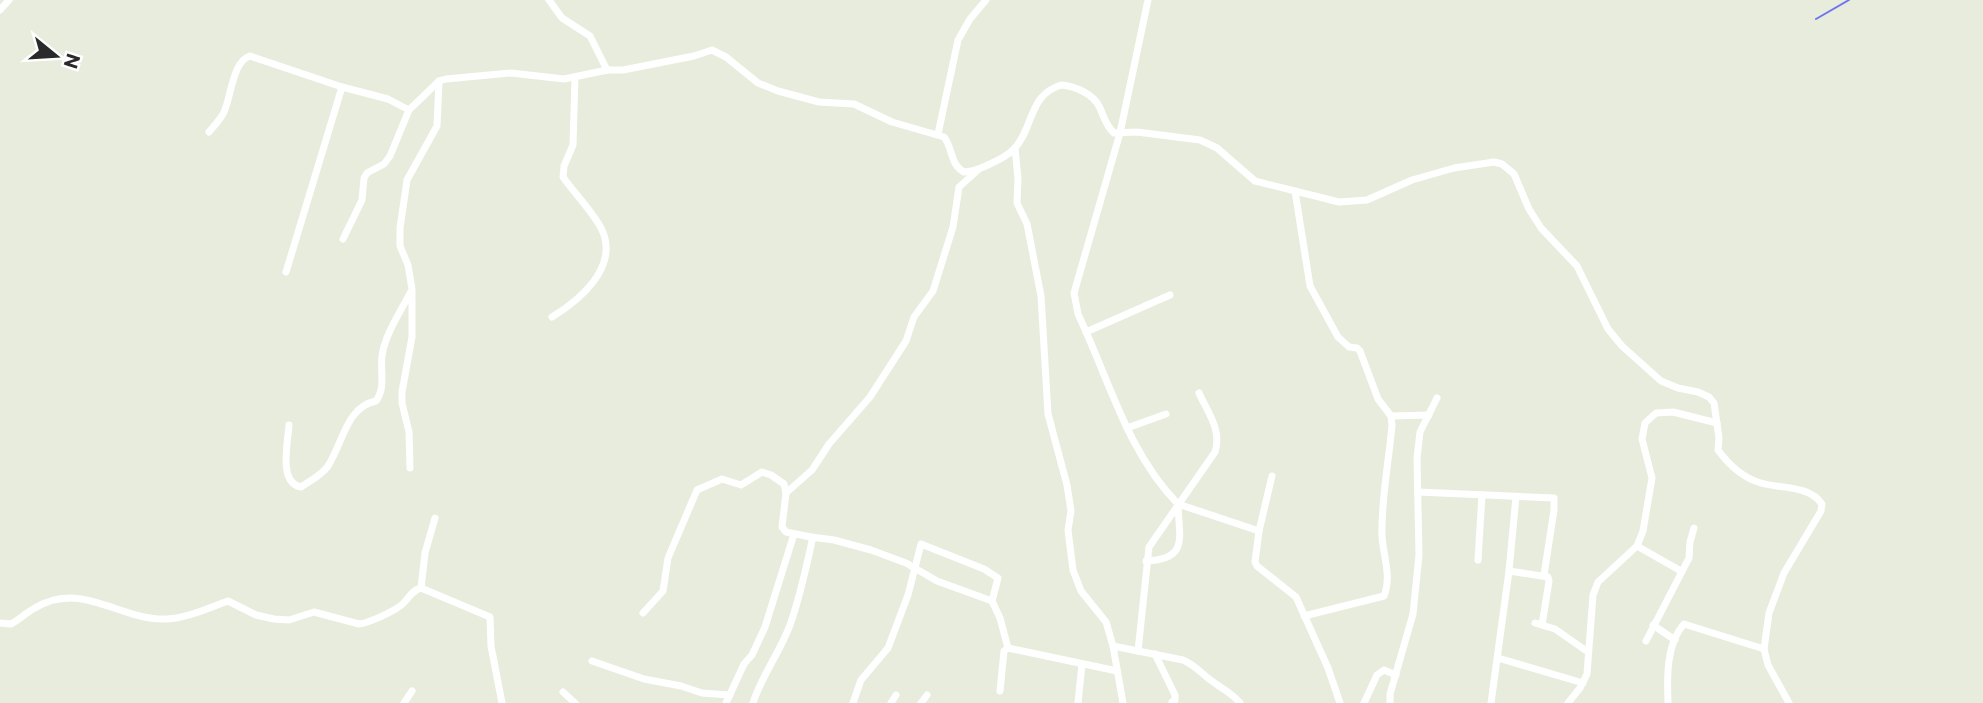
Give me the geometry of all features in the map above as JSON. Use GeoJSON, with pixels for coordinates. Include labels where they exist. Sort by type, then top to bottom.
{"type":"FeatureCollection","features":[{"type":"Feature","properties":{"kind":"street"},"geometry":{"type":"LineString","coordinates":[[0,10],[9,0]]}},
{"type":"Feature","properties":{"kind":"street"},"geometry":{"type":"LineString","coordinates":[[549,0],[562,18],[590,36],[607,70]]}},
{"type":"Feature","properties":{"kind":"street"},"geometry":{"type":"LineString","coordinates":[[938,134],[958,40],[970,19],[986,0]]}},
{"type":"Feature","properties":{"kind":"street"},"geometry":{"type":"LineString","coordinates":[[1148,0],[1120,134],[1074,293],[1078,314],[1142,459],[1178,504],[1259,531]]}},
{"type":"Feature","properties":{"kind":"street"},"geometry":{"type":"LineString","coordinates":[[343,239],[362,200],[367,173],[384,164],[390,156],[409,110],[439,81],[471,75],[511,73],[564,79],[694,57],[712,50],[726,57],[758,83],[778,91],[806,100],[854,104],[892,122],[938,134],[948,141],[958,169],[969,172],[978,170]]}},
{"type":"Feature","properties":{"kind":"street"},"geometry":{"type":"LineString","coordinates":[[209,132],[224,113],[231,85],[246,57],[250,56],[342,87],[388,99],[409,110]]}},
{"type":"Feature","properties":{"kind":"street"},"geometry":{"type":"LineString","coordinates":[[552,317],[590,287],[603,266],[607,253],[601,229],[563,177],[564,166],[573,145],[575,76]]}},
{"type":"Feature","properties":{"kind":"street"},"geometry":{"type":"LineString","coordinates":[[410,468],[409,432],[402,392],[412,337],[412,289],[408,265],[400,246],[402,198],[407,180],[438,126],[439,81]]}},
{"type":"Feature","properties":{"kind":"street"},"geometry":{"type":"LineString","coordinates":[[786,493],[812,470],[829,444],[870,397],[906,341],[914,317],[933,291],[953,227],[959,187],[978,170],[1015,148],[1036,102],[1052,87],[1061,85],[1093,98],[1111,131],[1120,134],[1137,131],[1200,140],[1217,148],[1255,181],[1339,202],[1367,200],[1412,180],[1454,168],[1494,162],[1502,164],[1514,174],[1529,209],[1541,228],[1577,266],[1608,329],[1622,346],[1661,381],[1709,397],[1714,403],[1718,450],[1728,463],[1759,483],[1810,492],[1822,504],[1821,511],[1784,573],[1769,613],[1763,649],[1768,665],[1789,703]]}},
{"type":"Feature","properties":{"kind":"street"},"geometry":{"type":"LineString","coordinates":[[286,272],[342,87]]}},
{"type":"Feature","properties":{"kind":"street"},"geometry":{"type":"LineString","coordinates":[[1015,148],[1017,203],[1027,224],[1041,296],[1048,414],[1068,485],[1071,511],[1068,530],[1073,570],[1081,591],[1106,622],[1123,703]]}},
{"type":"Feature","properties":{"kind":"street"},"geometry":{"type":"LineString","coordinates":[[1295,191],[1310,286],[1338,338],[1349,347],[1360,351],[1378,399],[1391,416],[1392,425],[1382,538],[1388,578],[1384,596],[1304,616]]}},
{"type":"Feature","properties":{"kind":"street"},"geometry":{"type":"LineString","coordinates":[[289,425],[286,469],[289,479],[295,486],[301,487],[326,468],[354,412],[364,403],[376,401],[381,394],[382,357],[412,289]]}},
{"type":"Feature","properties":{"kind":"street"},"geometry":{"type":"LineString","coordinates":[[1086,332],[1170,295]]}},
{"type":"Feature","properties":{"kind":"street"},"geometry":{"type":"LineString","coordinates":[[1138,651],[1149,547],[1215,452],[1219,440],[1199,393]]}},
{"type":"Feature","properties":{"kind":"street"},"geometry":{"type":"LineString","coordinates":[[1390,703],[1413,614],[1419,555],[1417,458],[1420,432],[1437,398]]}},
{"type":"Feature","properties":{"kind":"street"},"geometry":{"type":"LineString","coordinates":[[1568,703],[1587,674],[1593,595],[1598,582],[1637,546],[1643,531],[1652,478],[1642,439],[1645,423],[1657,413],[1673,412],[1717,423]]}},
{"type":"Feature","properties":{"kind":"street"},"geometry":{"type":"LineString","coordinates":[[1127,428],[1166,414]]}},
{"type":"Feature","properties":{"kind":"street"},"geometry":{"type":"LineString","coordinates":[[1391,416],[1429,415]]}},
{"type":"Feature","properties":{"kind":"street"},"geometry":{"type":"LineString","coordinates":[[643,613],[663,591],[668,558],[696,490],[722,480],[741,485],[762,472],[784,484],[786,493],[782,527],[786,532],[834,540],[871,550],[946,585],[992,601]]}},
{"type":"Feature","properties":{"kind":"street"},"geometry":{"type":"LineString","coordinates":[[1272,476],[1255,562],[1296,597],[1340,703]]}},
{"type":"Feature","properties":{"kind":"street"},"geometry":{"type":"LineString","coordinates":[[1418,492],[1554,498],[1544,575]]}},
{"type":"Feature","properties":{"kind":"street"},"geometry":{"type":"LineString","coordinates":[[1478,560],[1482,495]]}},
{"type":"Feature","properties":{"kind":"street"},"geometry":{"type":"LineString","coordinates":[[1491,703],[1516,497]]}},
{"type":"Feature","properties":{"kind":"street"},"geometry":{"type":"LineString","coordinates":[[1146,561],[1168,559],[1177,551],[1180,537],[1178,504]]}},
{"type":"Feature","properties":{"kind":"street"},"geometry":{"type":"LineString","coordinates":[[421,588],[425,553],[435,518]]}},
{"type":"Feature","properties":{"kind":"street"},"geometry":{"type":"LineString","coordinates":[[1646,641],[1689,558],[1694,528]]}},
{"type":"Feature","properties":{"kind":"street"},"geometry":{"type":"LineString","coordinates":[[726,703],[765,626],[794,534]]}},
{"type":"Feature","properties":{"kind":"street"},"geometry":{"type":"LineString","coordinates":[[753,703],[762,678],[790,625],[806,571],[811,537]]}},
{"type":"Feature","properties":{"kind":"street"},"geometry":{"type":"LineString","coordinates":[[853,703],[860,680],[888,648],[908,595],[920,544],[984,569],[998,578],[992,601],[1000,618],[1007,648],[1004,651],[1000,691]]}},
{"type":"Feature","properties":{"kind":"street"},"geometry":{"type":"LineString","coordinates":[[1637,546],[1681,571]]}},
{"type":"Feature","properties":{"kind":"street"},"geometry":{"type":"LineString","coordinates":[[1509,570],[1544,575],[1549,581],[1539,624],[1555,629],[1588,652]]}},
{"type":"Feature","properties":{"kind":"street"},"geometry":{"type":"LineString","coordinates":[[0,623],[11,624],[34,608],[64,598],[90,598],[132,616],[166,619],[228,601],[274,619],[289,620],[314,612],[359,624],[399,607],[415,589],[421,588],[490,617],[491,646],[502,703]]}},
{"type":"Feature","properties":{"kind":"street"},"geometry":{"type":"LineString","coordinates":[[1668,703],[1667,672],[1675,640],[1684,624],[1689,623],[1763,649]]}},
{"type":"Feature","properties":{"kind":"street"},"geometry":{"type":"LineString","coordinates":[[1653,625],[1675,640]]}},
{"type":"Feature","properties":{"kind":"street"},"geometry":{"type":"LineString","coordinates":[[1113,646],[1193,664],[1212,682],[1233,694],[1240,703]]}},
{"type":"Feature","properties":{"kind":"street"},"geometry":{"type":"LineString","coordinates":[[1007,648],[1118,671]]}},
{"type":"Feature","properties":{"kind":"street"},"geometry":{"type":"LineString","coordinates":[[1155,654],[1175,695],[1172,702]]}},
{"type":"Feature","properties":{"kind":"street"},"geometry":{"type":"LineString","coordinates":[[1498,657],[1583,683]]}},
{"type":"Feature","properties":{"kind":"street"},"geometry":{"type":"LineString","coordinates":[[592,661],[644,679],[702,693],[730,695]]}},
{"type":"Feature","properties":{"kind":"street"},"geometry":{"type":"LineString","coordinates":[[1078,703],[1082,664]]}},
{"type":"Feature","properties":{"kind":"street"},"geometry":{"type":"LineString","coordinates":[[1364,703],[1377,675],[1384,670],[1396,675]]}},
{"type":"Feature","properties":{"kind":"street"},"geometry":{"type":"LineString","coordinates":[[404,703],[412,691]]}},
{"type":"Feature","properties":{"kind":"street"},"geometry":{"type":"LineString","coordinates":[[563,692],[575,703]]}},
{"type":"Feature","properties":{"kind":"street"},"geometry":{"type":"LineString","coordinates":[[891,703],[896,695]]}},
{"type":"Feature","properties":{"kind":"street"},"geometry":{"type":"LineString","coordinates":[[921,703],[927,695]]}},
{"type":"Feature","properties":{"kind":"waterway"},"geometry":{"type":"LineString","coordinates":[[1816,19],[1849,0]]}}]}
